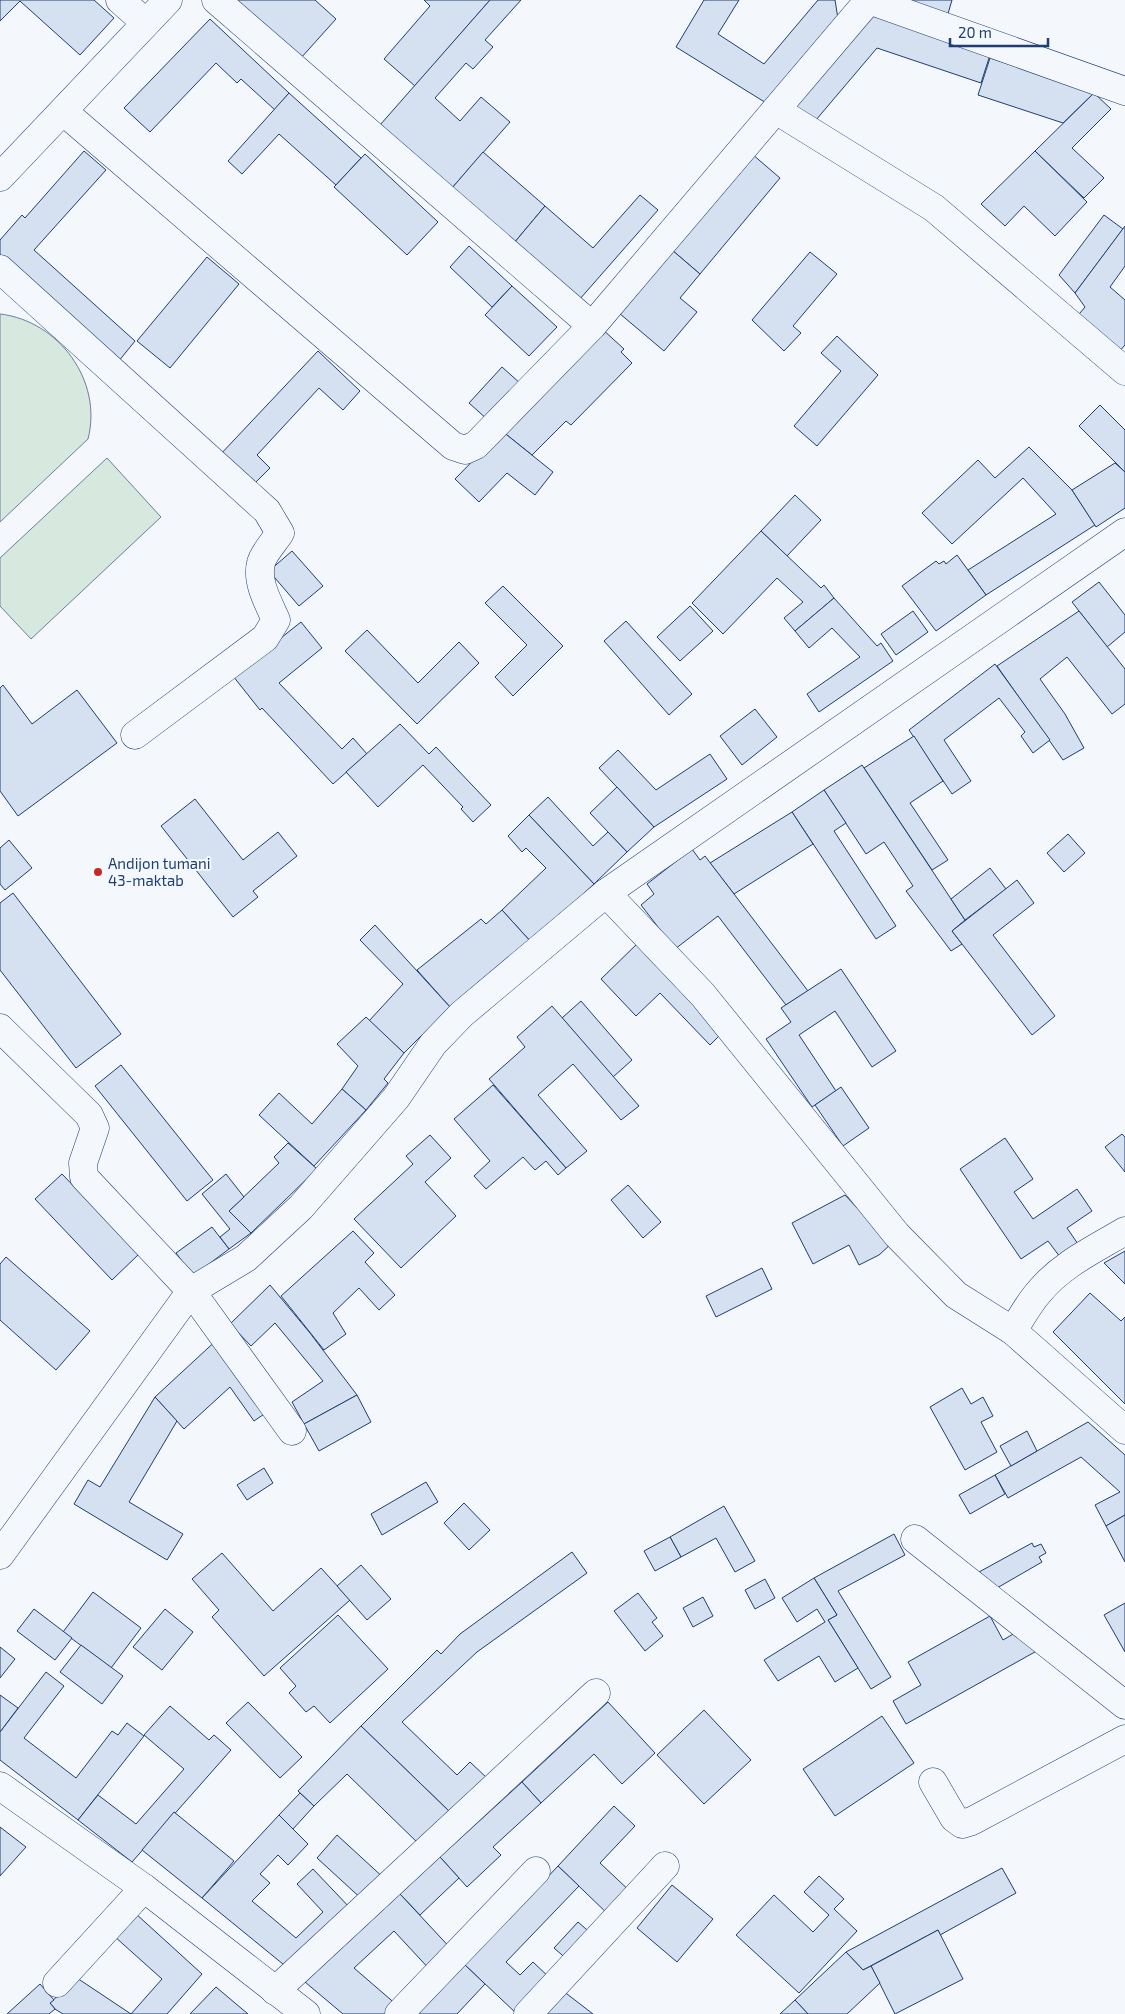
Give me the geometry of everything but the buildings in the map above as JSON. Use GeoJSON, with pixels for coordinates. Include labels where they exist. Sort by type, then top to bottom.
{"type":"FeatureCollection","features":[{"type":"Feature","properties":{"kind":"street"},"geometry":{"type":"LineString","coordinates":[[120,0],[146,23]]}},
{"type":"Feature","properties":{"kind":"street"},"geometry":{"type":"LineString","coordinates":[[0,177],[64,112],[168,0]]}},
{"type":"Feature","properties":{"kind":"street"},"geometry":{"type":"LineString","coordinates":[[216,0],[592,326]]}},
{"type":"Feature","properties":{"kind":"street"},"geometry":{"type":"LineString","coordinates":[[64,112],[453,446],[465,450],[476,445],[592,326],[869,0],[1125,91]]}},
{"type":"Feature","properties":{"kind":"street"},"geometry":{"type":"LineString","coordinates":[[776,110],[934,208],[1125,371]]}},
{"type":"Feature","properties":{"kind":"street"},"geometry":{"type":"LineString","coordinates":[[0,269],[267,511],[280,533],[261,562],[260,570],[263,590],[276,620],[274,627],[265,638],[135,735]]}},
{"type":"Feature","properties":{"kind":"street"},"geometry":{"type":"LineString","coordinates":[[0,1555],[191,1291],[246,1258],[301,1207],[396,1098],[433,1044],[462,1014],[606,893],[1125,532]]}},
{"type":"Feature","properties":{"kind":"street"},"geometry":{"type":"LineString","coordinates":[[606,893],[703,995],[897,1236],[956,1295],[1013,1331],[1125,1430]]}},
{"type":"Feature","properties":{"kind":"street"},"geometry":{"type":"LineString","coordinates":[[0,1028],[89,1115],[95,1128],[83,1163],[84,1177],[191,1291],[292,1431]]}},
{"type":"Feature","properties":{"kind":"street"},"geometry":{"type":"LineString","coordinates":[[1013,1331],[1037,1293],[1050,1279],[1066,1266],[1125,1231]]}},
{"type":"Feature","properties":{"kind":"street"},"geometry":{"type":"LineString","coordinates":[[915,1539],[1125,1705]]}},
{"type":"Feature","properties":{"kind":"street"},"geometry":{"type":"LineString","coordinates":[[276,1991],[596,1693]]}},
{"type":"Feature","properties":{"kind":"street"},"geometry":{"type":"LineString","coordinates":[[933,1782],[954,1818],[962,1824],[972,1821],[1125,1739]]}},
{"type":"Feature","properties":{"kind":"street"},"geometry":{"type":"LineString","coordinates":[[0,1786],[144,1888],[306,2014]]}},
{"type":"Feature","properties":{"kind":"street"},"geometry":{"type":"LineString","coordinates":[[528,2014],[665,1866]]}},
{"type":"Feature","properties":{"kind":"street"},"geometry":{"type":"LineString","coordinates":[[399,2014],[536,1871]]}},
{"type":"Feature","properties":{"kind":"street"},"geometry":{"type":"LineString","coordinates":[[57,1983],[144,1888]]}},
{"type":"Feature","properties":{"kind":"shaded area"},"geometry":{"type":"Polygon","coordinates":[[[0,314],[21,319],[41,328],[58,341],[72,357],[82,376],[89,396],[91,417],[88,439],[0,522],[0,314]]]}},
{"type":"Feature","properties":{"kind":"shaded area"},"geometry":{"type":"Polygon","coordinates":[[[107,458],[161,517],[31,639],[0,606],[0,558],[107,458]]]}},
{"type":"Feature","properties":{"kind":"place","name":"Andijon tumani 43-maktab"},"geometry":{"type":"Point","coordinates":[98,872]}}]}
